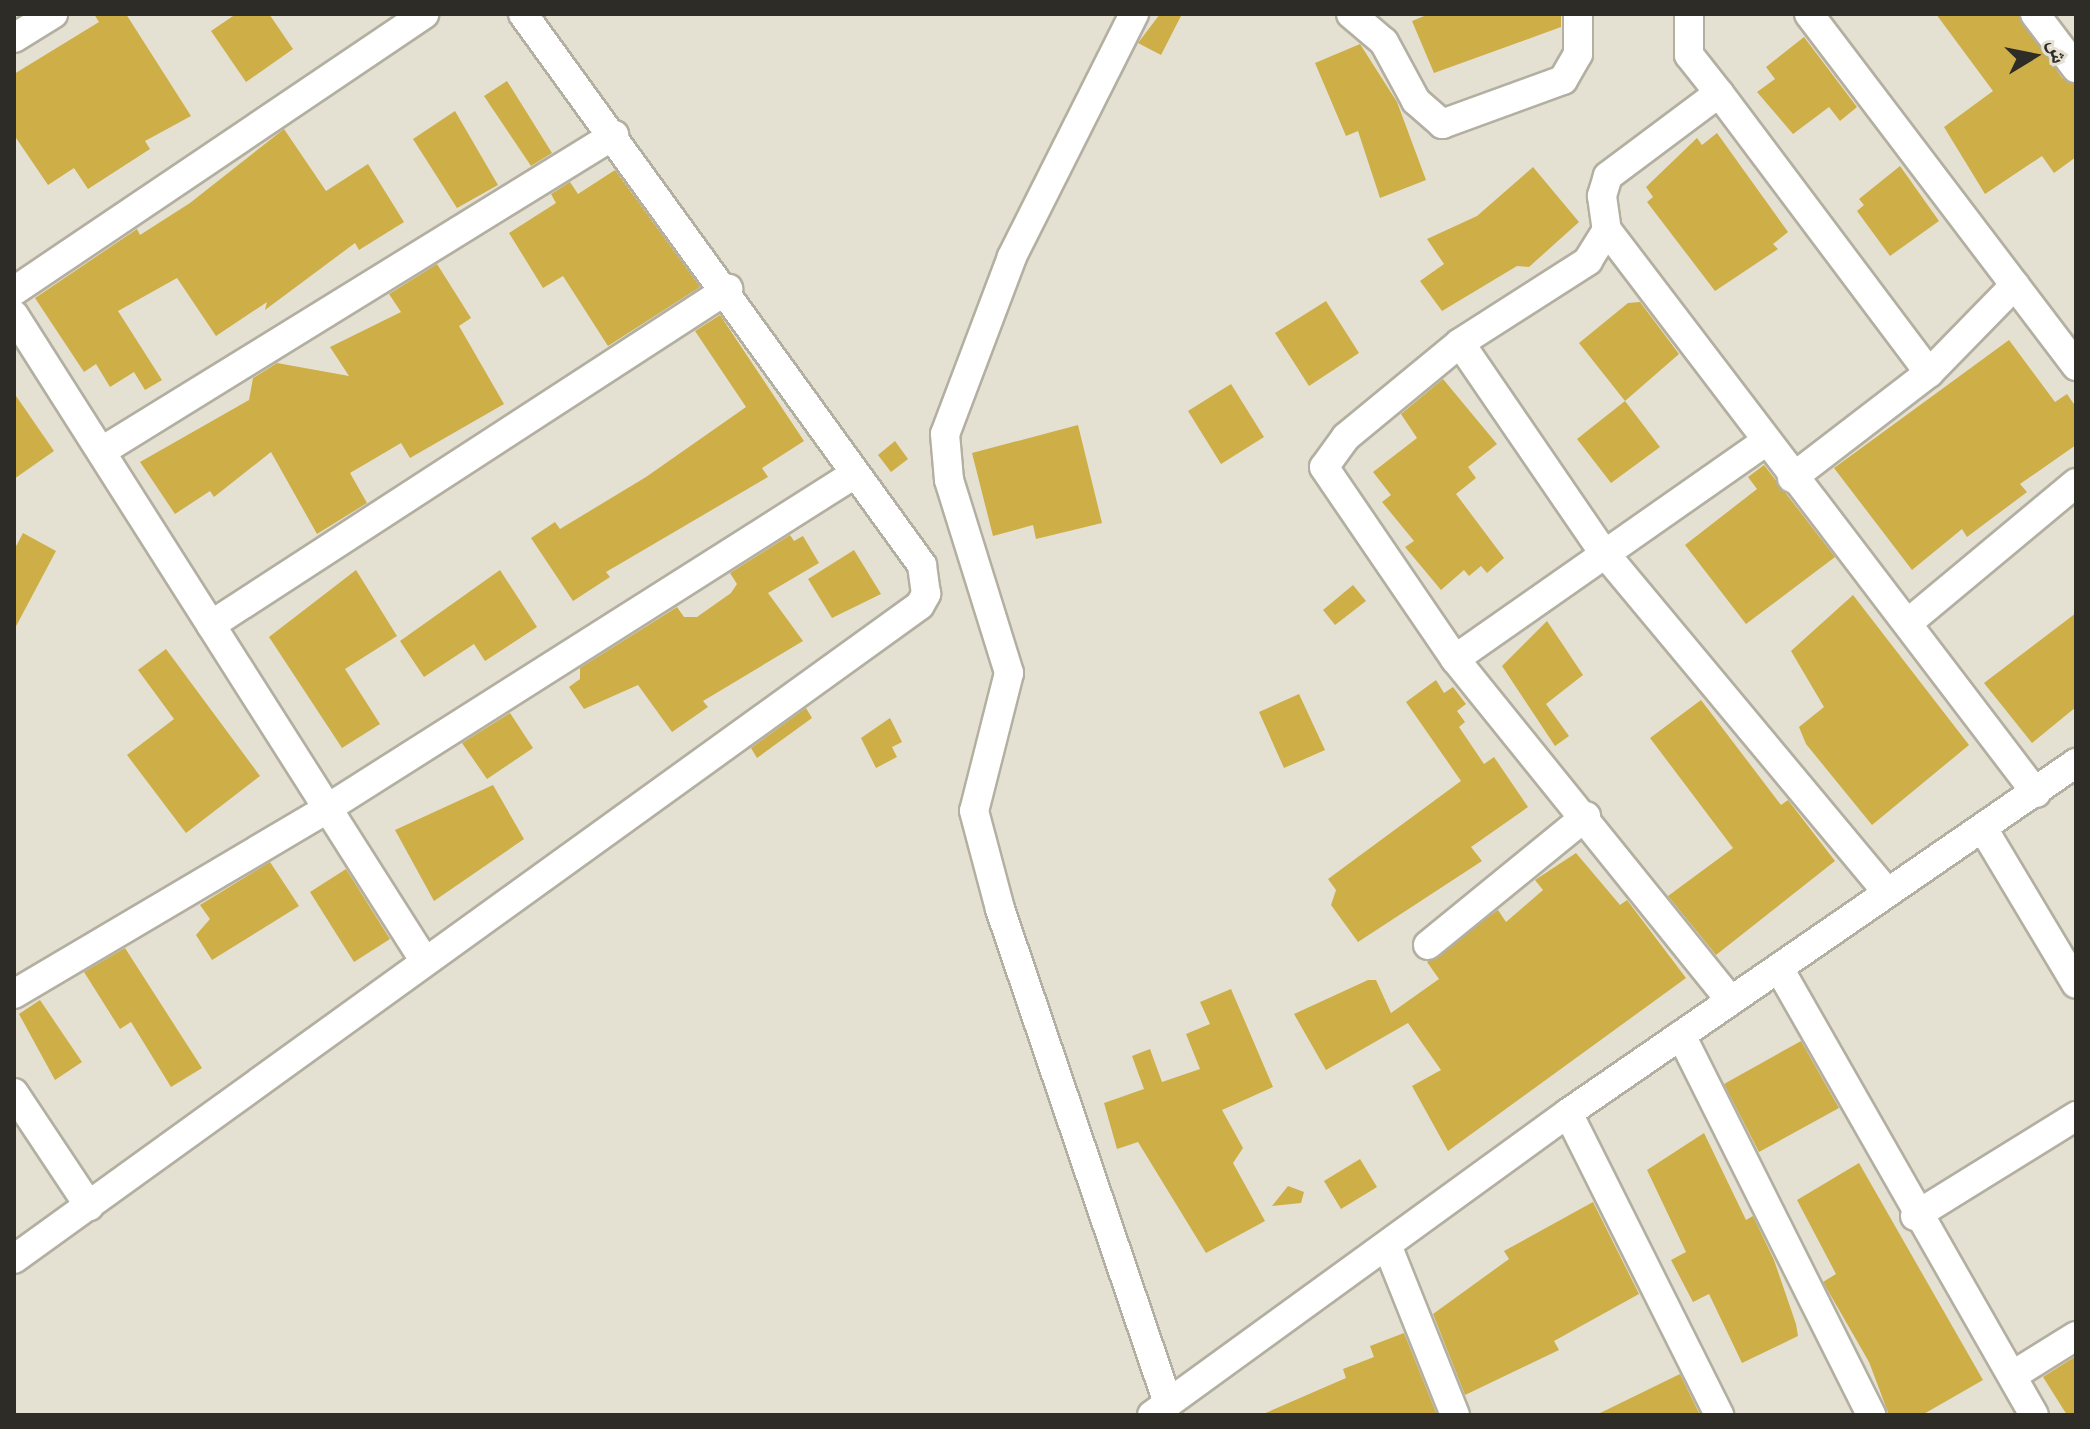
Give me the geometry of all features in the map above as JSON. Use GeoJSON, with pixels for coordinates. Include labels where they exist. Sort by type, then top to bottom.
{"type":"FeatureCollection","features":[{"type":"Feature","properties":{"kind":"street"},"geometry":{"type":"LineString","coordinates":[[14,38],[53,14]]}},
{"type":"Feature","properties":{"kind":"street"},"geometry":{"type":"LineString","coordinates":[[14,291],[424,14]]}},
{"type":"Feature","properties":{"kind":"street"},"geometry":{"type":"LineString","coordinates":[[14,1259],[424,960],[920,605],[928,585],[922,565],[853,475],[728,289],[523,14]]}},
{"type":"Feature","properties":{"kind":"street"},"geometry":{"type":"LineString","coordinates":[[1134,14],[1012,257],[945,434],[949,480],[1009,673],[974,811],[1000,909],[1170,1408],[1568,1113],[1780,970],[1886,891],[1984,830],[2076,763]]}},
{"type":"Feature","properties":{"kind":"street"},"geometry":{"type":"LineString","coordinates":[[1351,14],[1384,42],[1416,101],[1442,124],[1563,80],[1578,54],[1578,14]]}},
{"type":"Feature","properties":{"kind":"street"},"geometry":{"type":"LineString","coordinates":[[1689,14],[1689,55],[1929,373]]}},
{"type":"Feature","properties":{"kind":"street"},"geometry":{"type":"LineString","coordinates":[[1809,14],[2076,366]]}},
{"type":"Feature","properties":{"kind":"street"},"geometry":{"type":"LineString","coordinates":[[2035,14],[2076,68]]}},
{"type":"Feature","properties":{"kind":"street"},"geometry":{"type":"LineString","coordinates":[[1719,93],[1608,176],[1602,196],[1607,230],[1764,443],[1909,622],[2036,793]]}},
{"type":"Feature","properties":{"kind":"street"},"geometry":{"type":"LineString","coordinates":[[102,451],[614,135]]}},
{"type":"Feature","properties":{"kind":"street"},"geometry":{"type":"LineString","coordinates":[[1607,230],[1588,261],[1460,343],[1346,437],[1324,467],[1455,659],[1586,816],[1731,1001]]}},
{"type":"Feature","properties":{"kind":"street"},"geometry":{"type":"LineString","coordinates":[[1792,478],[1929,373],[2015,285]]}},
{"type":"Feature","properties":{"kind":"street"},"geometry":{"type":"LineString","coordinates":[[211,625],[728,289]]}},
{"type":"Feature","properties":{"kind":"street"},"geometry":{"type":"LineString","coordinates":[[14,315],[424,960]]}},
{"type":"Feature","properties":{"kind":"street"},"geometry":{"type":"LineString","coordinates":[[1460,343],[1602,550],[1886,891]]}},
{"type":"Feature","properties":{"kind":"street"},"geometry":{"type":"LineString","coordinates":[[1455,659],[1602,550],[1764,443]]}},
{"type":"Feature","properties":{"kind":"street"},"geometry":{"type":"LineString","coordinates":[[14,994],[328,808],[853,475]]}},
{"type":"Feature","properties":{"kind":"street"},"geometry":{"type":"LineString","coordinates":[[1909,622],[2076,483]]}},
{"type":"Feature","properties":{"kind":"street"},"geometry":{"type":"LineString","coordinates":[[1428,945],[1586,816]]}},
{"type":"Feature","properties":{"kind":"street"},"geometry":{"type":"LineString","coordinates":[[1984,830],[2076,984]]}},
{"type":"Feature","properties":{"kind":"street"},"geometry":{"type":"LineString","coordinates":[[1780,970],[1915,1216],[2015,1374],[2034,1415]]}},
{"type":"Feature","properties":{"kind":"street"},"geometry":{"type":"LineString","coordinates":[[1681,1035],[1871,1415]]}},
{"type":"Feature","properties":{"kind":"street"},"geometry":{"type":"LineString","coordinates":[[14,1093],[89,1206]]}},
{"type":"Feature","properties":{"kind":"street"},"geometry":{"type":"LineString","coordinates":[[1568,1113],[1719,1415]]}},
{"type":"Feature","properties":{"kind":"street"},"geometry":{"type":"LineString","coordinates":[[1915,1216],[2076,1116]]}},
{"type":"Feature","properties":{"kind":"street"},"geometry":{"type":"LineString","coordinates":[[1387,1245],[1455,1415]]}},
{"type":"Feature","properties":{"kind":"street"},"geometry":{"type":"LineString","coordinates":[[2015,1374],[2076,1336]]}},
{"type":"Feature","properties":{"kind":"building"},"geometry":{"type":"Polygon","coordinates":[[[94,14],[126,14],[191,116],[145,141],[150,149],[88,189],[74,168],[48,185],[14,135],[14,74],[99,22],[94,14]]]}},
{"type":"Feature","properties":{"kind":"building"},"geometry":{"type":"Polygon","coordinates":[[[236,14],[269,14],[293,49],[246,82],[211,31],[236,14]]]}},
{"type":"Feature","properties":{"kind":"building"},"geometry":{"type":"Polygon","coordinates":[[[1160,14],[1182,14],[1161,55],[1138,43],[1160,14]]]}},
{"type":"Feature","properties":{"kind":"building"},"geometry":{"type":"Polygon","coordinates":[[[1429,14],[1561,14],[1561,27],[1434,73],[1412,21],[1429,14]]]}},
{"type":"Feature","properties":{"kind":"building"},"geometry":{"type":"Polygon","coordinates":[[[1936,14],[2018,14],[2062,78],[2076,85],[2076,157],[2054,173],[2042,156],[1985,194],[1944,127],[1993,91],[1936,14]]]}},
{"type":"Feature","properties":{"kind":"building"},"geometry":{"type":"Polygon","coordinates":[[[1804,37],[1857,107],[1840,121],[1829,107],[1793,134],[1757,92],[1775,79],[1766,67],[1804,37]]]}},
{"type":"Feature","properties":{"kind":"building"},"geometry":{"type":"Polygon","coordinates":[[[1360,44],[1397,102],[1426,180],[1380,198],[1358,131],[1346,136],[1315,63],[1360,44]]]}},
{"type":"Feature","properties":{"kind":"building"},"geometry":{"type":"Polygon","coordinates":[[[507,81],[552,153],[531,166],[484,96],[507,81]]]}},
{"type":"Feature","properties":{"kind":"building"},"geometry":{"type":"Polygon","coordinates":[[[455,111],[498,185],[457,208],[413,139],[455,111]]]}},
{"type":"Feature","properties":{"kind":"building"},"geometry":{"type":"Polygon","coordinates":[[[284,129],[326,191],[368,164],[404,222],[359,250],[355,243],[265,310],[267,302],[216,336],[177,278],[118,311],[162,380],[145,390],[134,372],[110,387],[96,364],[84,372],[35,298],[137,229],[140,235],[190,203],[284,129]]]}},
{"type":"Feature","properties":{"kind":"building"},"geometry":{"type":"Polygon","coordinates":[[[1717,133],[1788,232],[1773,244],[1778,249],[1715,291],[1647,202],[1653,197],[1646,187],[1697,138],[1702,145],[1717,133]]]}},
{"type":"Feature","properties":{"kind":"building"},"geometry":{"type":"Polygon","coordinates":[[[1900,166],[1939,221],[1890,256],[1857,211],[1864,205],[1859,199],[1900,166]]]}},
{"type":"Feature","properties":{"kind":"building"},"geometry":{"type":"Polygon","coordinates":[[[1533,167],[1579,222],[1529,267],[1517,266],[1442,311],[1420,281],[1444,264],[1427,239],[1477,216],[1533,167]]]}},
{"type":"Feature","properties":{"kind":"building"},"geometry":{"type":"Polygon","coordinates":[[[615,170],[700,287],[608,346],[563,276],[543,288],[509,233],[556,203],[551,194],[570,182],[578,194],[615,170]]]}},
{"type":"Feature","properties":{"kind":"building"},"geometry":{"type":"Polygon","coordinates":[[[437,264],[471,318],[459,326],[504,404],[410,458],[401,443],[350,473],[367,503],[317,534],[271,452],[214,497],[210,491],[175,514],[140,462],[249,400],[253,378],[277,363],[349,376],[330,347],[401,312],[389,294],[437,264]]]}},
{"type":"Feature","properties":{"kind":"building"},"geometry":{"type":"Polygon","coordinates":[[[1326,301],[1359,353],[1309,386],[1275,333],[1326,301]]]}},
{"type":"Feature","properties":{"kind":"building"},"geometry":{"type":"Polygon","coordinates":[[[1640,302],[1679,354],[1625,401],[1579,343],[1628,303],[1640,302]]]}},
{"type":"Feature","properties":{"kind":"building"},"geometry":{"type":"Polygon","coordinates":[[[720,315],[804,441],[762,468],[768,477],[606,572],[610,577],[573,601],[531,538],[555,522],[560,529],[646,477],[746,407],[695,331],[720,315]]]}},
{"type":"Feature","properties":{"kind":"building"},"geometry":{"type":"Polygon","coordinates":[[[2009,340],[2055,402],[2067,394],[2076,407],[2076,445],[2020,484],[2027,492],[1967,537],[1962,529],[1912,570],[1834,468],[2009,340]]]}},
{"type":"Feature","properties":{"kind":"building"},"geometry":{"type":"Polygon","coordinates":[[[1443,379],[1497,444],[1468,467],[1476,478],[1456,494],[1504,558],[1487,573],[1481,566],[1469,576],[1464,570],[1441,590],[1405,547],[1414,541],[1382,502],[1391,495],[1373,472],[1417,438],[1401,414],[1443,379]]]}},
{"type":"Feature","properties":{"kind":"building"},"geometry":{"type":"Polygon","coordinates":[[[1231,384],[1264,437],[1221,464],[1188,411],[1231,384]]]}},
{"type":"Feature","properties":{"kind":"building"},"geometry":{"type":"Polygon","coordinates":[[[14,393],[54,451],[14,479],[14,393]]]}},
{"type":"Feature","properties":{"kind":"building"},"geometry":{"type":"Polygon","coordinates":[[[1625,401],[1660,447],[1611,483],[1577,439],[1625,401]]]}},
{"type":"Feature","properties":{"kind":"building"},"geometry":{"type":"Polygon","coordinates":[[[1078,425],[1102,523],[1036,539],[1033,525],[993,536],[972,453],[1078,425]]]}},
{"type":"Feature","properties":{"kind":"building"},"geometry":{"type":"Polygon","coordinates":[[[895,441],[908,459],[891,472],[878,455],[895,441]]]}},
{"type":"Feature","properties":{"kind":"building"},"geometry":{"type":"Polygon","coordinates":[[[1764,465],[1835,557],[1746,624],[1685,545],[1757,489],[1748,477],[1764,465]]]}},
{"type":"Feature","properties":{"kind":"building"},"geometry":{"type":"Polygon","coordinates":[[[23,533],[56,551],[14,630],[14,550],[23,533]]]}},
{"type":"Feature","properties":{"kind":"building"},"geometry":{"type":"Polygon","coordinates":[[[790,535],[794,541],[803,536],[819,563],[768,593],[803,641],[703,701],[708,707],[672,732],[638,685],[584,709],[569,687],[580,679],[580,668],[677,607],[684,617],[697,617],[731,593],[737,584],[730,573],[790,535]]]}},
{"type":"Feature","properties":{"kind":"building"},"geometry":{"type":"Polygon","coordinates":[[[854,550],[881,594],[832,618],[808,579],[854,550]]]}},
{"type":"Feature","properties":{"kind":"building"},"geometry":{"type":"Polygon","coordinates":[[[356,570],[397,636],[345,669],[380,724],[342,748],[269,637],[356,570]]]}},
{"type":"Feature","properties":{"kind":"building"},"geometry":{"type":"Polygon","coordinates":[[[500,570],[537,627],[485,661],[474,644],[424,677],[400,641],[500,570]]]}},
{"type":"Feature","properties":{"kind":"building"},"geometry":{"type":"Polygon","coordinates":[[[1353,585],[1366,601],[1335,625],[1323,610],[1353,585]]]}},
{"type":"Feature","properties":{"kind":"building"},"geometry":{"type":"Polygon","coordinates":[[[1853,595],[1969,745],[1872,825],[1806,744],[1799,727],[1824,707],[1791,651],[1853,595]]]}},
{"type":"Feature","properties":{"kind":"building"},"geometry":{"type":"Polygon","coordinates":[[[2076,613],[2076,707],[2032,743],[1984,683],[2076,613]]]}},
{"type":"Feature","properties":{"kind":"building"},"geometry":{"type":"Polygon","coordinates":[[[1547,621],[1583,675],[1546,704],[1569,736],[1555,746],[1502,666],[1547,621]]]}},
{"type":"Feature","properties":{"kind":"building"},"geometry":{"type":"Polygon","coordinates":[[[166,649],[260,776],[186,833],[127,755],[174,719],[138,670],[166,649]]]}},
{"type":"Feature","properties":{"kind":"building"},"geometry":{"type":"Polygon","coordinates":[[[1436,680],[1444,693],[1453,687],[1466,704],[1457,711],[1465,722],[1459,727],[1484,764],[1494,757],[1528,807],[1471,847],[1482,861],[1358,942],[1331,905],[1336,890],[1328,879],[1461,781],[1406,702],[1436,680]]]}},
{"type":"Feature","properties":{"kind":"building"},"geometry":{"type":"Polygon","coordinates":[[[1299,694],[1325,750],[1284,768],[1259,712],[1299,694]]]}},
{"type":"Feature","properties":{"kind":"building"},"geometry":{"type":"Polygon","coordinates":[[[1701,700],[1781,805],[1788,800],[1835,861],[1716,955],[1668,896],[1733,848],[1650,738],[1701,700]]]}},
{"type":"Feature","properties":{"kind":"building"},"geometry":{"type":"Polygon","coordinates":[[[806,708],[812,718],[757,758],[751,748],[806,708]]]}},
{"type":"Feature","properties":{"kind":"building"},"geometry":{"type":"Polygon","coordinates":[[[510,713],[533,748],[487,779],[462,743],[510,713]]]}},
{"type":"Feature","properties":{"kind":"building"},"geometry":{"type":"Polygon","coordinates":[[[890,718],[902,742],[892,747],[897,757],[876,768],[861,738],[890,718]]]}},
{"type":"Feature","properties":{"kind":"building"},"geometry":{"type":"Polygon","coordinates":[[[493,785],[524,839],[434,901],[395,830],[493,785]]]}},
{"type":"Feature","properties":{"kind":"building"},"geometry":{"type":"Polygon","coordinates":[[[1576,853],[1620,905],[1627,900],[1686,978],[1448,1151],[1412,1086],[1441,1070],[1408,1023],[1326,1070],[1294,1014],[1368,980],[1376,980],[1391,1013],[1439,979],[1427,962],[1498,910],[1506,922],[1543,890],[1535,880],[1576,853]]]}},
{"type":"Feature","properties":{"kind":"building"},"geometry":{"type":"Polygon","coordinates":[[[270,862],[299,906],[212,960],[196,935],[210,919],[200,905],[270,862]]]}},
{"type":"Feature","properties":{"kind":"building"},"geometry":{"type":"Polygon","coordinates":[[[346,869],[390,939],[354,962],[310,892],[346,869]]]}},
{"type":"Feature","properties":{"kind":"building"},"geometry":{"type":"Polygon","coordinates":[[[125,948],[202,1068],[171,1087],[131,1022],[120,1029],[84,972],[125,948]]]}},
{"type":"Feature","properties":{"kind":"building"},"geometry":{"type":"Polygon","coordinates":[[[1231,989],[1273,1087],[1222,1110],[1243,1148],[1233,1163],[1265,1221],[1206,1253],[1138,1142],[1117,1149],[1104,1103],[1144,1089],[1132,1056],[1150,1049],[1162,1082],[1200,1069],[1186,1034],[1210,1024],[1200,1002],[1231,989]]]}},
{"type":"Feature","properties":{"kind":"building"},"geometry":{"type":"Polygon","coordinates":[[[40,1000],[82,1062],[55,1080],[19,1014],[40,1000]]]}},
{"type":"Feature","properties":{"kind":"building"},"geometry":{"type":"Polygon","coordinates":[[[1801,1041],[1839,1108],[1759,1152],[1724,1084],[1801,1041]]]}},
{"type":"Feature","properties":{"kind":"building"},"geometry":{"type":"Polygon","coordinates":[[[1704,1133],[1746,1220],[1753,1216],[1774,1260],[1798,1336],[1742,1363],[1709,1294],[1693,1302],[1671,1260],[1686,1252],[1647,1170],[1704,1133]]]}},
{"type":"Feature","properties":{"kind":"building"},"geometry":{"type":"Polygon","coordinates":[[[1360,1159],[1377,1187],[1341,1209],[1324,1181],[1360,1159]]]}},
{"type":"Feature","properties":{"kind":"building"},"geometry":{"type":"Polygon","coordinates":[[[1859,1163],[1983,1380],[1922,1415],[1889,1415],[1869,1362],[1823,1282],[1836,1274],[1797,1200],[1859,1163]]]}},
{"type":"Feature","properties":{"kind":"building"},"geometry":{"type":"Polygon","coordinates":[[[1288,1186],[1304,1192],[1301,1203],[1272,1206],[1288,1186]]]}},
{"type":"Feature","properties":{"kind":"building"},"geometry":{"type":"Polygon","coordinates":[[[1593,1202],[1639,1294],[1554,1341],[1559,1350],[1465,1395],[1433,1314],[1509,1259],[1504,1251],[1593,1202]]]}},
{"type":"Feature","properties":{"kind":"building"},"geometry":{"type":"Polygon","coordinates":[[[1404,1333],[1437,1415],[1261,1415],[1346,1378],[1343,1369],[1374,1357],[1370,1346],[1404,1333]]]}},
{"type":"Feature","properties":{"kind":"building"},"geometry":{"type":"Polygon","coordinates":[[[2076,1356],[2076,1415],[2067,1415],[2043,1377],[2076,1356]]]}},
{"type":"Feature","properties":{"kind":"building"},"geometry":{"type":"Polygon","coordinates":[[[1680,1374],[1700,1415],[1596,1415],[1680,1374]]]}}]}
